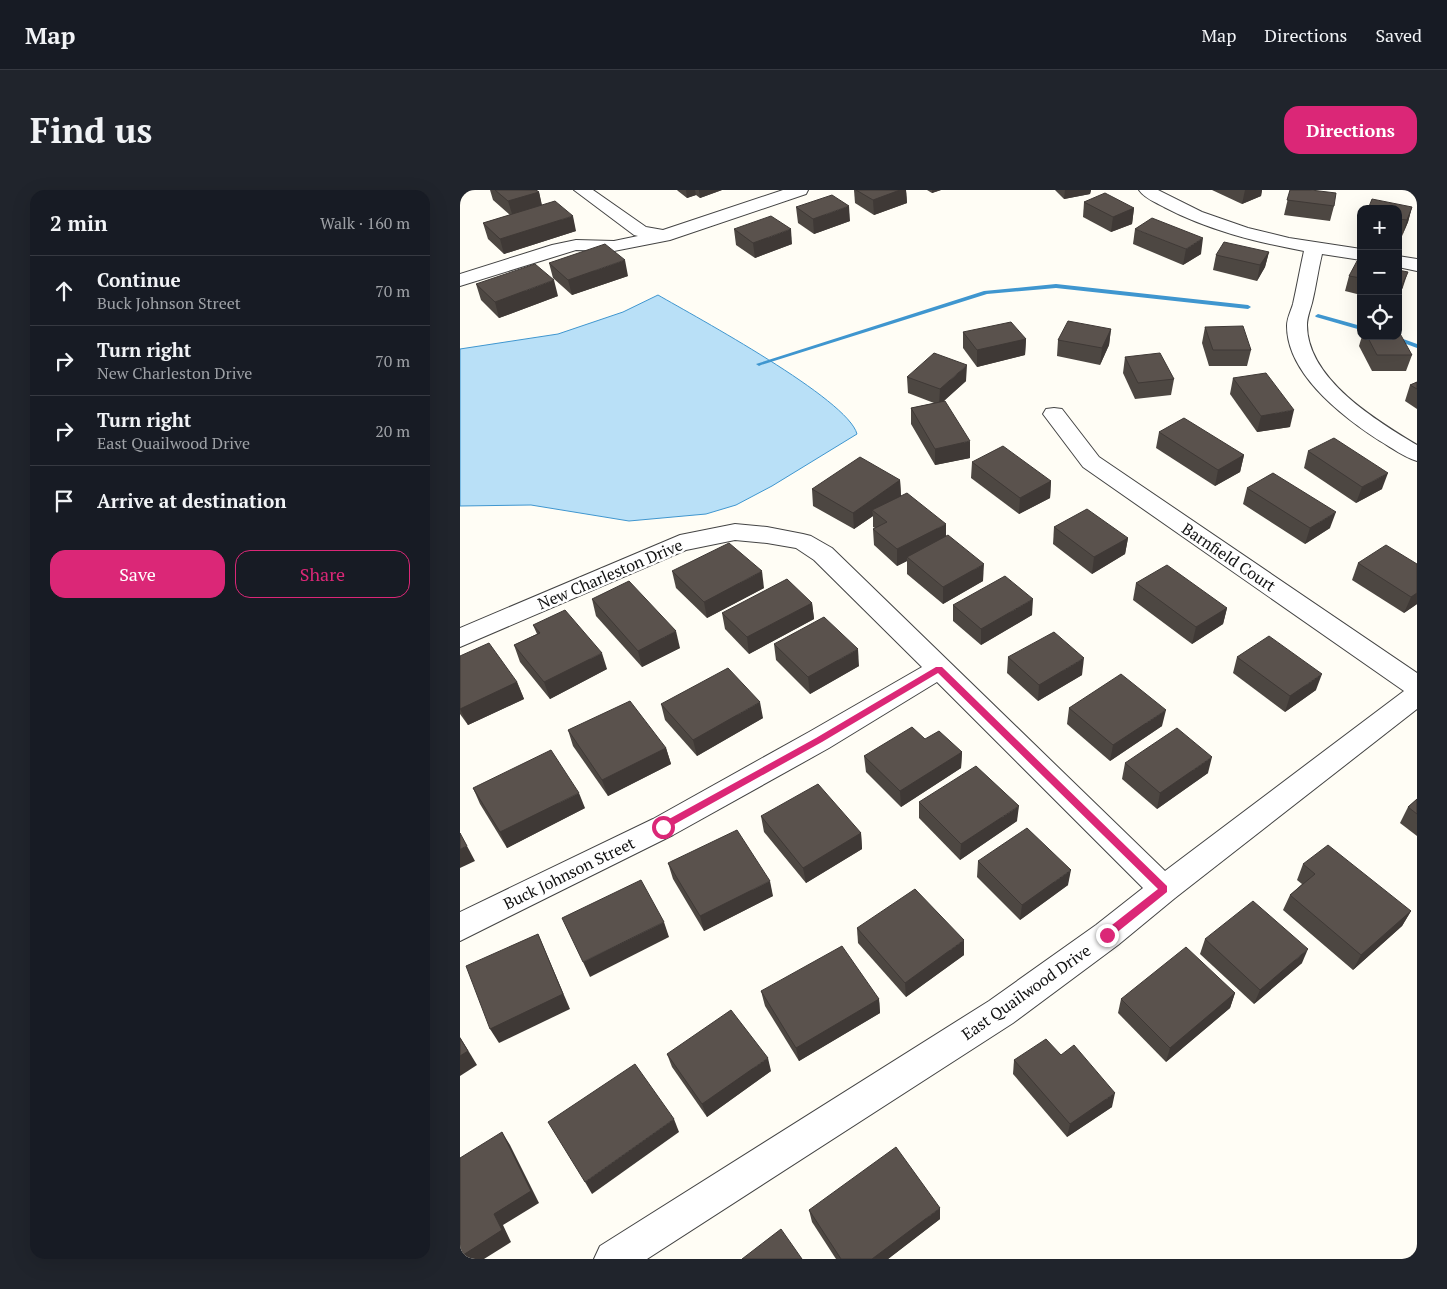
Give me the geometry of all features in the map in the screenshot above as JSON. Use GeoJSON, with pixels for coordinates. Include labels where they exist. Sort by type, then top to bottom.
{"type":"FeatureCollection","features":[{"type":"Feature","properties":{"kind":"street"},"geometry":{"type":"LineString","coordinates":[[582,190],[640,231],[664,236]]}},
{"type":"Feature","properties":{"kind":"street"},"geometry":{"type":"LineString","coordinates":[[460,280],[576,245],[614,246],[664,236],[800,190]]}},
{"type":"Feature","properties":{"kind":"street"},"geometry":{"type":"LineString","coordinates":[[1147,190],[1193,215],[1232,230],[1357,254]]}},
{"type":"Feature","properties":{"kind":"street"},"geometry":{"type":"LineString","coordinates":[[650,215],[664,224],[664,236]]}},
{"type":"Feature","properties":{"kind":"street"},"geometry":{"type":"LineString","coordinates":[[1314,247],[1297,326],[1303,353],[1323,384],[1349,409],[1385,435],[1417,454]]}},
{"type":"Feature","properties":{"kind":"street"},"geometry":{"type":"LineString","coordinates":[[1402,262],[1417,265]]}},
{"type":"Feature","properties":{"kind":"street","name":"Barnfield Court"},"geometry":{"type":"LineString","coordinates":[[1054,414],[1091,462],[1417,686]]}},
{"type":"Feature","properties":{"kind":"street","name":"New Charleston Drive"},"geometry":{"type":"LineString","coordinates":[[460,638],[680,543],[735,532],[767,535],[803,542],[823,554],[1164,889]]}},
{"type":"Feature","properties":{"kind":"street","name":"Buck Johnson Street"},"geometry":{"type":"LineString","coordinates":[[460,927],[663,827],[819,740],[939,669]]}},
{"type":"Feature","properties":{"kind":"street","name":"East Quailwood Drive"},"geometry":{"type":"LineString","coordinates":[[613,1259],[1001,1012],[1107,935],[1417,695]]}},
{"type":"Feature","properties":{"kind":"water"},"geometry":{"type":"Polygon","coordinates":[[[658,295],[735,339],[800,380],[847,419],[857,434],[772,486],[736,505],[706,514],[629,521],[531,505],[460,506],[460,349],[558,334],[623,312],[658,295]]]}},
{"type":"Feature","properties":{"kind":"building"},"geometry":{"type":"Polygon","coordinates":[[[495,190],[536,190],[539,192],[508,201],[495,190]]]}},
{"type":"Feature","properties":{"kind":"building"},"geometry":{"type":"Polygon","coordinates":[[[856,190],[900,190],[873,200],[856,190]]]}},
{"type":"Feature","properties":{"kind":"building"},"geometry":{"type":"Polygon","coordinates":[[[1290,190],[1336,193],[1334,206],[1287,200],[1290,190]]]}},
{"type":"Feature","properties":{"kind":"building"},"geometry":{"type":"Polygon","coordinates":[[[1105,193],[1134,208],[1113,217],[1084,202],[1105,193]]]}},
{"type":"Feature","properties":{"kind":"building"},"geometry":{"type":"Polygon","coordinates":[[[832,195],[849,206],[813,219],[796,207],[832,195]]]}},
{"type":"Feature","properties":{"kind":"building"},"geometry":{"type":"Polygon","coordinates":[[[1372,199],[1402,205],[1370,205],[1372,199]]]}},
{"type":"Feature","properties":{"kind":"building"},"geometry":{"type":"Polygon","coordinates":[[[555,201],[573,216],[500,239],[483,223],[555,201]]]}},
{"type":"Feature","properties":{"kind":"building"},"geometry":{"type":"Polygon","coordinates":[[[1402,205],[1412,207],[1407,220],[1402,219],[1402,205]]]}},
{"type":"Feature","properties":{"kind":"building"},"geometry":{"type":"Polygon","coordinates":[[[771,216],[791,229],[753,243],[734,229],[771,216]]]}},
{"type":"Feature","properties":{"kind":"building"},"geometry":{"type":"Polygon","coordinates":[[[1152,218],[1203,238],[1186,249],[1135,229],[1152,218]]]}},
{"type":"Feature","properties":{"kind":"building"},"geometry":{"type":"Polygon","coordinates":[[[1224,242],[1269,252],[1260,265],[1216,255],[1224,242]]]}},
{"type":"Feature","properties":{"kind":"building"},"geometry":{"type":"Polygon","coordinates":[[[605,244],[625,260],[568,280],[549,263],[605,244]]]}},
{"type":"Feature","properties":{"kind":"building"},"geometry":{"type":"Polygon","coordinates":[[[1357,261],[1357,277],[1349,276],[1357,261]]]}},
{"type":"Feature","properties":{"kind":"building"},"geometry":{"type":"Polygon","coordinates":[[[535,264],[554,280],[495,302],[476,284],[535,264]]]}},
{"type":"Feature","properties":{"kind":"building"},"geometry":{"type":"Polygon","coordinates":[[[1402,271],[1408,272],[1402,285],[1402,271]]]}},
{"type":"Feature","properties":{"kind":"building"},"geometry":{"type":"Polygon","coordinates":[[[1068,321],[1111,329],[1102,348],[1058,340],[1068,321]]]}},
{"type":"Feature","properties":{"kind":"building"},"geometry":{"type":"Polygon","coordinates":[[[1011,322],[1026,339],[977,350],[963,332],[1011,322]]]}},
{"type":"Feature","properties":{"kind":"building"},"geometry":{"type":"Polygon","coordinates":[[[1243,326],[1251,350],[1213,350],[1205,327],[1243,326]]]}},
{"type":"Feature","properties":{"kind":"building"},"geometry":{"type":"Polygon","coordinates":[[[1402,337],[1412,355],[1377,355],[1369,340],[1402,340],[1402,337]]]}},
{"type":"Feature","properties":{"kind":"building"},"geometry":{"type":"Polygon","coordinates":[[[934,353],[967,365],[940,389],[907,377],[934,353]]]}},
{"type":"Feature","properties":{"kind":"building"},"geometry":{"type":"Polygon","coordinates":[[[1160,353],[1174,379],[1138,383],[1125,357],[1160,353]]]}},
{"type":"Feature","properties":{"kind":"building"},"geometry":{"type":"Polygon","coordinates":[[[1266,373],[1294,410],[1261,416],[1233,378],[1266,373]]]}},
{"type":"Feature","properties":{"kind":"building"},"geometry":{"type":"Polygon","coordinates":[[[1417,382],[1417,389],[1410,385],[1417,382]]]}},
{"type":"Feature","properties":{"kind":"building"},"geometry":{"type":"Polygon","coordinates":[[[945,401],[970,441],[935,449],[911,408],[945,401]]]}},
{"type":"Feature","properties":{"kind":"building"},"geometry":{"type":"Polygon","coordinates":[[[1184,418],[1244,455],[1218,470],[1159,432],[1184,418]]]}},
{"type":"Feature","properties":{"kind":"building"},"geometry":{"type":"Polygon","coordinates":[[[1334,438],[1388,473],[1362,487],[1308,451],[1334,438]]]}},
{"type":"Feature","properties":{"kind":"building"},"geometry":{"type":"Polygon","coordinates":[[[1003,446],[1051,481],[1020,498],[972,462],[1003,446]]]}},
{"type":"Feature","properties":{"kind":"building"},"geometry":{"type":"Polygon","coordinates":[[[860,457],[900,480],[853,513],[812,489],[860,457]]]}},
{"type":"Feature","properties":{"kind":"building"},"geometry":{"type":"Polygon","coordinates":[[[1273,473],[1336,512],[1310,528],[1247,488],[1273,473]]]}},
{"type":"Feature","properties":{"kind":"building"},"geometry":{"type":"Polygon","coordinates":[[[907,493],[946,524],[897,549],[873,529],[887,522],[872,510],[907,493]]]}},
{"type":"Feature","properties":{"kind":"building"},"geometry":{"type":"Polygon","coordinates":[[[1087,509],[1128,538],[1094,557],[1054,527],[1087,509]]]}},
{"type":"Feature","properties":{"kind":"building"},"geometry":{"type":"Polygon","coordinates":[[[948,535],[984,564],[943,587],[907,557],[948,535]]]}},
{"type":"Feature","properties":{"kind":"building"},"geometry":{"type":"Polygon","coordinates":[[[729,543],[762,571],[704,602],[672,571],[729,543]]]}},
{"type":"Feature","properties":{"kind":"building"},"geometry":{"type":"Polygon","coordinates":[[[1386,545],[1417,564],[1417,593],[1411,597],[1358,563],[1386,545]]]}},
{"type":"Feature","properties":{"kind":"building"},"geometry":{"type":"Polygon","coordinates":[[[1167,565],[1227,608],[1196,627],[1136,583],[1167,565]]]}},
{"type":"Feature","properties":{"kind":"building"},"geometry":{"type":"Polygon","coordinates":[[[1005,576],[1033,599],[981,629],[953,605],[1005,576]]]}},
{"type":"Feature","properties":{"kind":"building"},"geometry":{"type":"Polygon","coordinates":[[[787,579],[812,603],[747,637],[722,613],[787,579]]]}},
{"type":"Feature","properties":{"kind":"building"},"geometry":{"type":"Polygon","coordinates":[[[629,581],[676,631],[638,651],[592,599],[629,581]]]}},
{"type":"Feature","properties":{"kind":"building"},"geometry":{"type":"Polygon","coordinates":[[[565,610],[602,653],[544,682],[514,645],[540,633],[533,625],[565,610]]]}},
{"type":"Feature","properties":{"kind":"building"},"geometry":{"type":"Polygon","coordinates":[[[824,617],[858,649],[808,677],[774,644],[824,617]]]}},
{"type":"Feature","properties":{"kind":"building"},"geometry":{"type":"Polygon","coordinates":[[[1054,632],[1084,658],[1039,685],[1008,657],[1054,632]]]}},
{"type":"Feature","properties":{"kind":"building"},"geometry":{"type":"Polygon","coordinates":[[[1269,636],[1322,674],[1290,696],[1237,657],[1269,636]]]}},
{"type":"Feature","properties":{"kind":"building"},"geometry":{"type":"Polygon","coordinates":[[[489,643],[517,682],[460,709],[460,656],[489,643]]]}},
{"type":"Feature","properties":{"kind":"building"},"geometry":{"type":"Polygon","coordinates":[[[728,668],[760,702],[693,740],[661,704],[728,668]]]}},
{"type":"Feature","properties":{"kind":"building"},"geometry":{"type":"Polygon","coordinates":[[[1121,674],[1166,710],[1113,745],[1069,708],[1121,674]]]}},
{"type":"Feature","properties":{"kind":"building"},"geometry":{"type":"Polygon","coordinates":[[[630,701],[666,748],[602,780],[568,730],[630,701]]]}},
{"type":"Feature","properties":{"kind":"building"},"geometry":{"type":"Polygon","coordinates":[[[912,727],[925,739],[939,731],[962,752],[900,791],[864,756],[912,727]]]}},
{"type":"Feature","properties":{"kind":"building"},"geometry":{"type":"Polygon","coordinates":[[[1177,728],[1212,757],[1160,793],[1125,763],[1177,728]]]}},
{"type":"Feature","properties":{"kind":"building"},"geometry":{"type":"Polygon","coordinates":[[[551,750],[579,793],[500,832],[473,788],[551,750]]]}},
{"type":"Feature","properties":{"kind":"building"},"geometry":{"type":"Polygon","coordinates":[[[976,766],[1019,806],[961,844],[919,802],[976,766]]]}},
{"type":"Feature","properties":{"kind":"building"},"geometry":{"type":"Polygon","coordinates":[[[818,784],[861,833],[803,868],[761,816],[818,784]]]}},
{"type":"Feature","properties":{"kind":"building"},"geometry":{"type":"Polygon","coordinates":[[[1417,799],[1417,814],[1408,807],[1417,799]]]}},
{"type":"Feature","properties":{"kind":"building"},"geometry":{"type":"Polygon","coordinates":[[[1027,828],[1071,870],[1022,905],[978,861],[1027,828]]]}},
{"type":"Feature","properties":{"kind":"building"},"geometry":{"type":"Polygon","coordinates":[[[737,830],[770,881],[700,916],[668,863],[737,830]]]}},
{"type":"Feature","properties":{"kind":"building"},"geometry":{"type":"Polygon","coordinates":[[[460,833],[467,846],[460,849],[460,833]]]}},
{"type":"Feature","properties":{"kind":"building"},"geometry":{"type":"Polygon","coordinates":[[[1328,845],[1411,911],[1361,955],[1290,895],[1315,874],[1303,864],[1328,845]]]}},
{"type":"Feature","properties":{"kind":"building"},"geometry":{"type":"Polygon","coordinates":[[[641,880],[664,922],[583,962],[562,918],[641,880]]]}},
{"type":"Feature","properties":{"kind":"building"},"geometry":{"type":"Polygon","coordinates":[[[915,889],[964,940],[905,983],[857,928],[915,889]]]}},
{"type":"Feature","properties":{"kind":"building"},"geometry":{"type":"Polygon","coordinates":[[[1253,901],[1308,949],[1260,990],[1205,939],[1253,901]]]}},
{"type":"Feature","properties":{"kind":"building"},"geometry":{"type":"Polygon","coordinates":[[[538,934],[563,994],[490,1029],[466,966],[538,934]]]}},
{"type":"Feature","properties":{"kind":"building"},"geometry":{"type":"Polygon","coordinates":[[[842,946],[879,999],[796,1048],[761,991],[842,946]]]}},
{"type":"Feature","properties":{"kind":"building"},"geometry":{"type":"Polygon","coordinates":[[[1186,947],[1235,993],[1170,1048],[1121,999],[1186,947]]]}},
{"type":"Feature","properties":{"kind":"building"},"geometry":{"type":"Polygon","coordinates":[[[731,1010],[768,1058],[702,1104],[667,1054],[731,1010]]]}},
{"type":"Feature","properties":{"kind":"building"},"geometry":{"type":"Polygon","coordinates":[[[460,1038],[468,1051],[460,1056],[460,1038]]]}},
{"type":"Feature","properties":{"kind":"building"},"geometry":{"type":"Polygon","coordinates":[[[1046,1039],[1061,1055],[1074,1045],[1115,1093],[1070,1124],[1014,1060],[1046,1039]]]}},
{"type":"Feature","properties":{"kind":"building"},"geometry":{"type":"Polygon","coordinates":[[[635,1064],[674,1119],[585,1182],[548,1122],[635,1064]]]}},
{"type":"Feature","properties":{"kind":"building"},"geometry":{"type":"Polygon","coordinates":[[[502,1132],[531,1191],[494,1214],[502,1230],[460,1257],[460,1158],[502,1132]]]}},
{"type":"Feature","properties":{"kind":"building"},"geometry":{"type":"Polygon","coordinates":[[[896,1147],[940,1208],[872,1259],[841,1259],[809,1210],[896,1147]]]}},
{"type":"Feature","properties":{"kind":"building"},"geometry":{"type":"Polygon","coordinates":[[[781,1229],[802,1259],[742,1259],[781,1229]]]}},
{"type":"Feature","properties":{"kind":"waterway"},"geometry":{"type":"LineString","coordinates":[[759,364],[986,292],[1056,286],[1248,307]]}},
{"type":"Feature","properties":{"kind":"waterway"},"geometry":{"type":"LineString","coordinates":[[1318,316],[1357,327]]}},
{"type":"Feature","properties":{"kind":"waterway"},"geometry":{"type":"LineString","coordinates":[[1400,340],[1417,346]]}},
{"type":"Feature","properties":{"kind":"route"},"geometry":{"type":"LineString","coordinates":[[663,827],[819,740],[939,669],[1164,889],[1107,935]]}}]}
